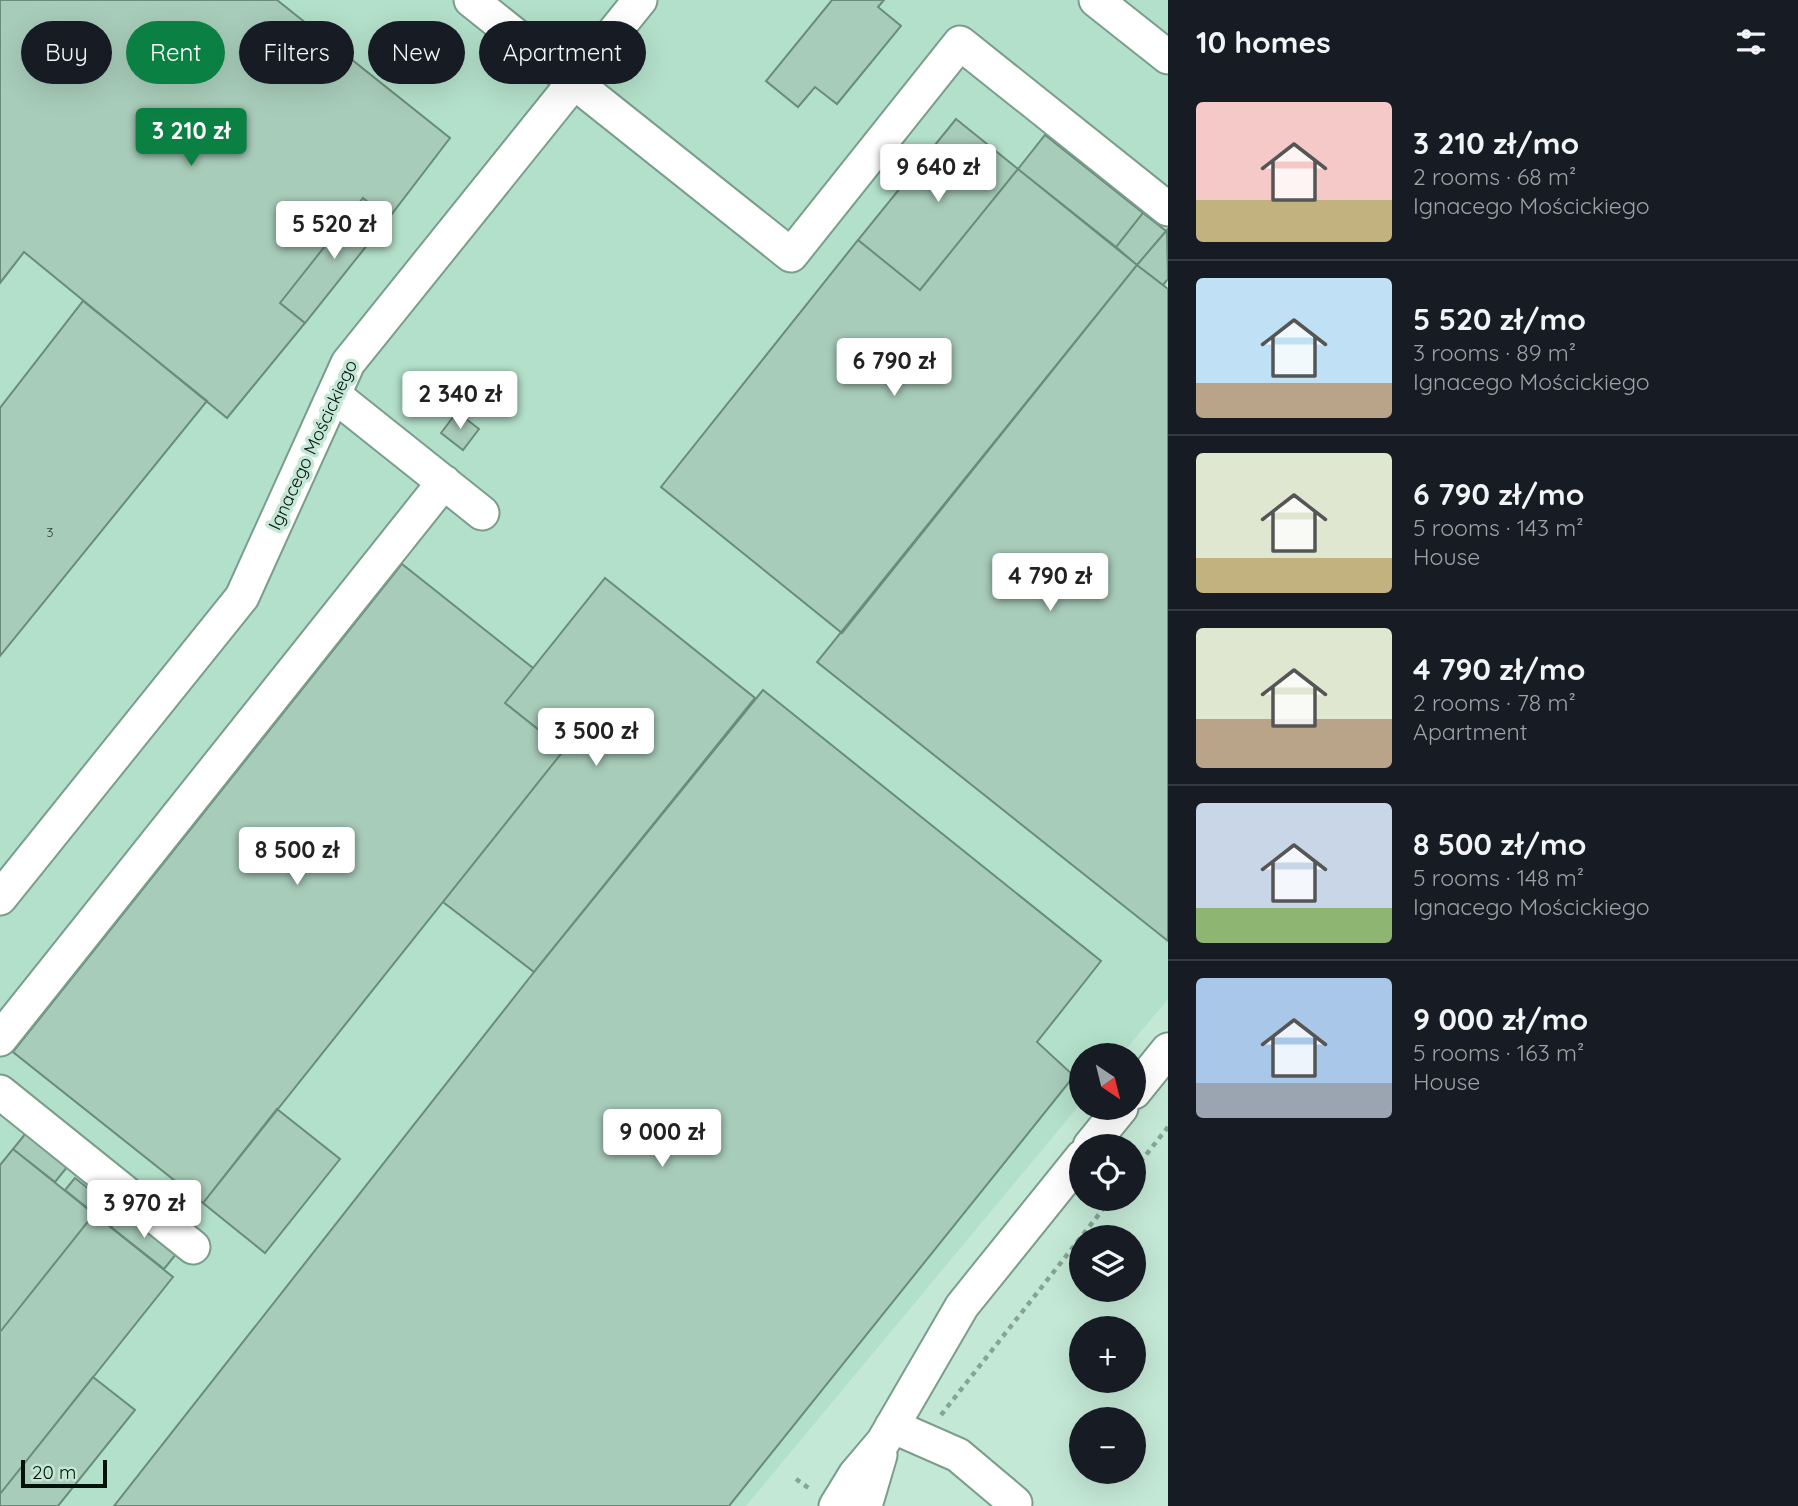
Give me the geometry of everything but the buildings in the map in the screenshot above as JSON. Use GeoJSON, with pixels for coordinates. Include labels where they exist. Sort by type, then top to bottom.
{"type":"FeatureCollection","features":[{"type":"Feature","properties":{"kind":"street"},"geometry":{"type":"LineString","coordinates":[[471,0],[497,21]]}},
{"type":"Feature","properties":{"kind":"street","name":"Ignacego Mościckiego"},"geometry":{"type":"LineString","coordinates":[[623,21],[640,0]]}},
{"type":"Feature","properties":{"kind":"street"},"geometry":{"type":"LineString","coordinates":[[1096,0],[1168,57]]}},
{"type":"Feature","properties":{"kind":"street"},"geometry":{"type":"LineString","coordinates":[[577,84],[791,255],[960,43],[1168,209]]}},
{"type":"Feature","properties":{"kind":"street","name":"Ignacego Mościckiego"},"geometry":{"type":"LineString","coordinates":[[0,898],[242,597],[348,363],[572,84]]}},
{"type":"Feature","properties":{"kind":"street"},"geometry":{"type":"LineString","coordinates":[[334,395],[482,513]]}},
{"type":"Feature","properties":{"kind":"street"},"geometry":{"type":"LineString","coordinates":[[0,1039],[444,482]]}},
{"type":"Feature","properties":{"kind":"street"},"geometry":{"type":"LineString","coordinates":[[1146,1077],[1168,1049]]}},
{"type":"Feature","properties":{"kind":"street"},"geometry":{"type":"LineString","coordinates":[[0,1092],[193,1247]]}},
{"type":"Feature","properties":{"kind":"street"},"geometry":{"type":"LineString","coordinates":[[1100,1134],[1111,1120]]}},
{"type":"Feature","properties":{"kind":"street"},"geometry":{"type":"LineString","coordinates":[[836,1506],[855,1475],[887,1434],[962,1306],[1069,1173]]}},
{"type":"Feature","properties":{"kind":"street"},"geometry":{"type":"LineString","coordinates":[[887,1434],[958,1455],[1015,1503]]}},
{"type":"Feature","properties":{"kind":"street"},"geometry":{"type":"LineString","coordinates":[[865,1506],[887,1434]]}},
{"type":"Feature","properties":{"kind":"path"},"geometry":{"type":"LineString","coordinates":[[1146,1155],[1168,1127]]}},
{"type":"Feature","properties":{"kind":"path"},"geometry":{"type":"LineString","coordinates":[[972,1373],[1101,1211]]}},
{"type":"Feature","properties":{"kind":"shaded area"},"geometry":{"type":"Polygon","coordinates":[[[0,0],[1168,0],[1168,999],[1131,1043],[1069,1043],[1069,1117],[746,1506],[0,1506],[0,0]]]}}]}
